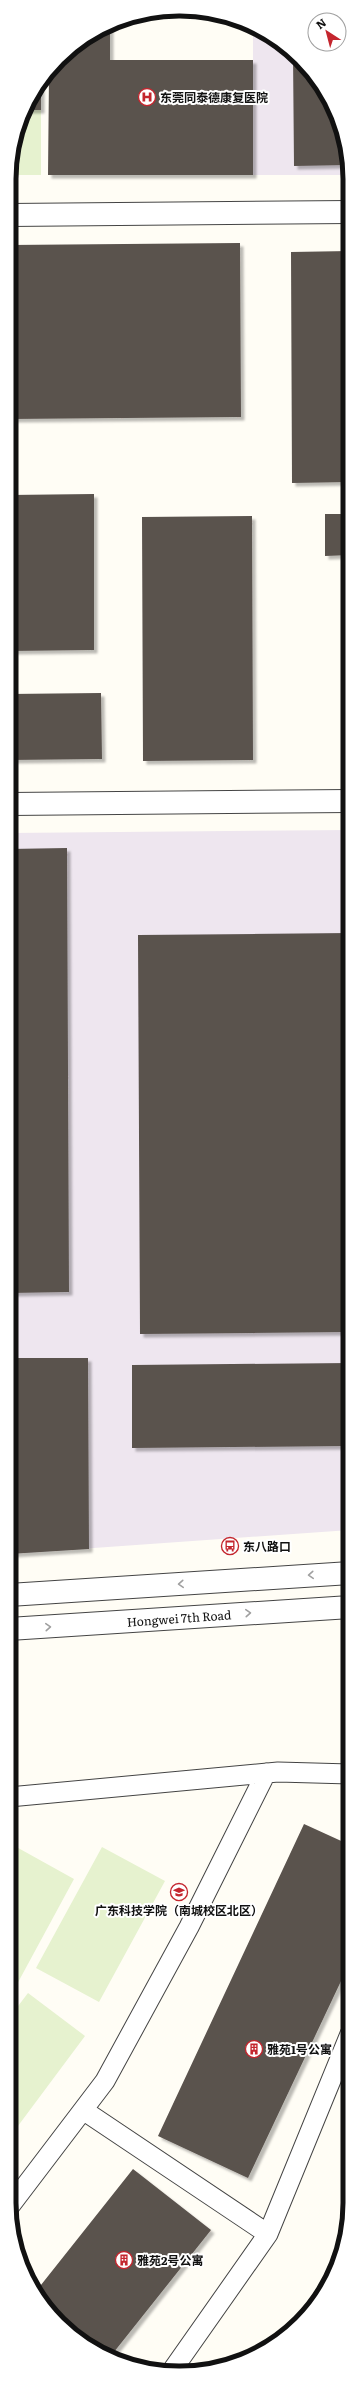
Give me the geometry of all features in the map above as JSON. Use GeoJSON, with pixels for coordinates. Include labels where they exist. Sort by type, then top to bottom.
{"type":"FeatureCollection","features":[{"type":"Feature","properties":{"kind":"street"},"geometry":{"type":"LineString","coordinates":[[16,216],[343,212]]}},
{"type":"Feature","properties":{"kind":"street"},"geometry":{"type":"LineString","coordinates":[[16,804],[343,801]]}},
{"type":"Feature","properties":{"kind":"street"},"geometry":{"type":"LineString","coordinates":[[16,1595],[343,1573]]}},
{"type":"Feature","properties":{"kind":"street","name":"Hongwei 7th Road"},"geometry":{"type":"LineString","coordinates":[[16,1630],[343,1607]]}},
{"type":"Feature","properties":{"kind":"lane"},"geometry":{"type":"LineString","coordinates":[[16,2198],[105,2081],[189,1927],[266,1773]]}},
{"type":"Feature","properties":{"kind":"lane"},"geometry":{"type":"LineString","coordinates":[[16,1796],[266,1773],[343,1774]]}},
{"type":"Feature","properties":{"kind":"lane"},"geometry":{"type":"LineString","coordinates":[[174,2366],[268,2234],[343,2051]]}},
{"type":"Feature","properties":{"kind":"lane"},"geometry":{"type":"LineString","coordinates":[[83,2110],[268,2234]]}},
{"type":"Feature","properties":{"kind":"shaded area"},"geometry":{"type":"Polygon","coordinates":[[[253,34],[279,50],[295,64],[309,80],[321,98],[331,117],[337,137],[342,158],[343,175],[253,175],[253,34]]]}},
{"type":"Feature","properties":{"kind":"shaded area"},"geometry":{"type":"Polygon","coordinates":[[[343,830],[343,1530],[16,1554],[16,833],[343,830]]]}},
{"type":"Feature","properties":{"kind":"green space"},"geometry":{"type":"Polygon","coordinates":[[[41,94],[41,175],[16,175],[16,169],[19,148],[28,117],[41,94]]]}},
{"type":"Feature","properties":{"kind":"green space"},"geometry":{"type":"Polygon","coordinates":[[[16,1847],[74,1879],[16,1986],[16,1847]]]}},
{"type":"Feature","properties":{"kind":"green space"},"geometry":{"type":"Polygon","coordinates":[[[102,1847],[165,1881],[99,2002],[36,1968],[102,1847]]]}},
{"type":"Feature","properties":{"kind":"green space"},"geometry":{"type":"Polygon","coordinates":[[[28,1993],[85,2036],[16,2129],[16,2009],[28,1993]]]}},
{"type":"Feature","properties":{"kind":"building","name":"东莞同泰德康复医院"},"geometry":{"type":"Polygon","coordinates":[[[110,32],[110,60],[253,60],[253,175],[48,175],[49,82],[64,64],[80,50],[98,38],[110,32]]]}},
{"type":"Feature","properties":{"kind":"building"},"geometry":{"type":"Polygon","coordinates":[[[293,62],[309,80],[331,117],[340,148],[343,165],[294,166],[293,62]]]}},
{"type":"Feature","properties":{"kind":"building"},"geometry":{"type":"Polygon","coordinates":[[[41,94],[41,110],[32,110],[41,94]]]}},
{"type":"Feature","properties":{"kind":"building"},"geometry":{"type":"Polygon","coordinates":[[[240,243],[241,417],[16,419],[16,245],[240,243]]]}},
{"type":"Feature","properties":{"kind":"building"},"geometry":{"type":"Polygon","coordinates":[[[343,251],[343,482],[292,483],[291,252],[343,251]]]}},
{"type":"Feature","properties":{"kind":"building"},"geometry":{"type":"Polygon","coordinates":[[[94,494],[94,650],[16,651],[16,495],[94,494]]]}},
{"type":"Feature","properties":{"kind":"building"},"geometry":{"type":"Polygon","coordinates":[[[325,514],[343,514],[343,555],[325,556],[325,514]]]}},
{"type":"Feature","properties":{"kind":"building"},"geometry":{"type":"Polygon","coordinates":[[[252,516],[253,760],[143,761],[142,517],[252,516]]]}},
{"type":"Feature","properties":{"kind":"building"},"geometry":{"type":"Polygon","coordinates":[[[101,693],[102,759],[16,760],[16,694],[101,693]]]}},
{"type":"Feature","properties":{"kind":"building"},"geometry":{"type":"Polygon","coordinates":[[[67,848],[69,1292],[16,1293],[16,849],[67,848]]]}},
{"type":"Feature","properties":{"kind":"building"},"geometry":{"type":"Polygon","coordinates":[[[343,933],[343,1332],[140,1334],[138,935],[343,933]]]}},
{"type":"Feature","properties":{"kind":"building"},"geometry":{"type":"Polygon","coordinates":[[[16,1358],[88,1358],[89,1549],[16,1554],[16,1358]]]}},
{"type":"Feature","properties":{"kind":"building"},"geometry":{"type":"Polygon","coordinates":[[[343,1363],[343,1446],[132,1448],[132,1365],[343,1363]]]}},
{"type":"Feature","properties":{"kind":"building","name":"雅苑1号公寓"},"geometry":{"type":"Polygon","coordinates":[[[304,1824],[343,1842],[343,1977],[248,2178],[158,2136],[304,1824]]]}},
{"type":"Feature","properties":{"kind":"building","name":"雅苑2号公寓"},"geometry":{"type":"Polygon","coordinates":[[[133,2169],[211,2230],[114,2352],[80,2332],[64,2318],[50,2302],[40,2287],[133,2169]]]}},
{"type":"Feature","properties":{"kind":"place","name":"东莞同泰德康复医院"},"geometry":{"type":"Point","coordinates":[147,97]}},
{"type":"Feature","properties":{"kind":"place","name":"东八路口"},"geometry":{"type":"Point","coordinates":[230,1546]}},
{"type":"Feature","properties":{"kind":"place","name":"广东科技学院（南城校区北区）"},"geometry":{"type":"Point","coordinates":[179,1892]}},
{"type":"Feature","properties":{"kind":"place","name":"雅苑1号公寓"},"geometry":{"type":"Point","coordinates":[254,2049]}},
{"type":"Feature","properties":{"kind":"place","name":"雅苑2号公寓"},"geometry":{"type":"Point","coordinates":[124,2260]}}]}
